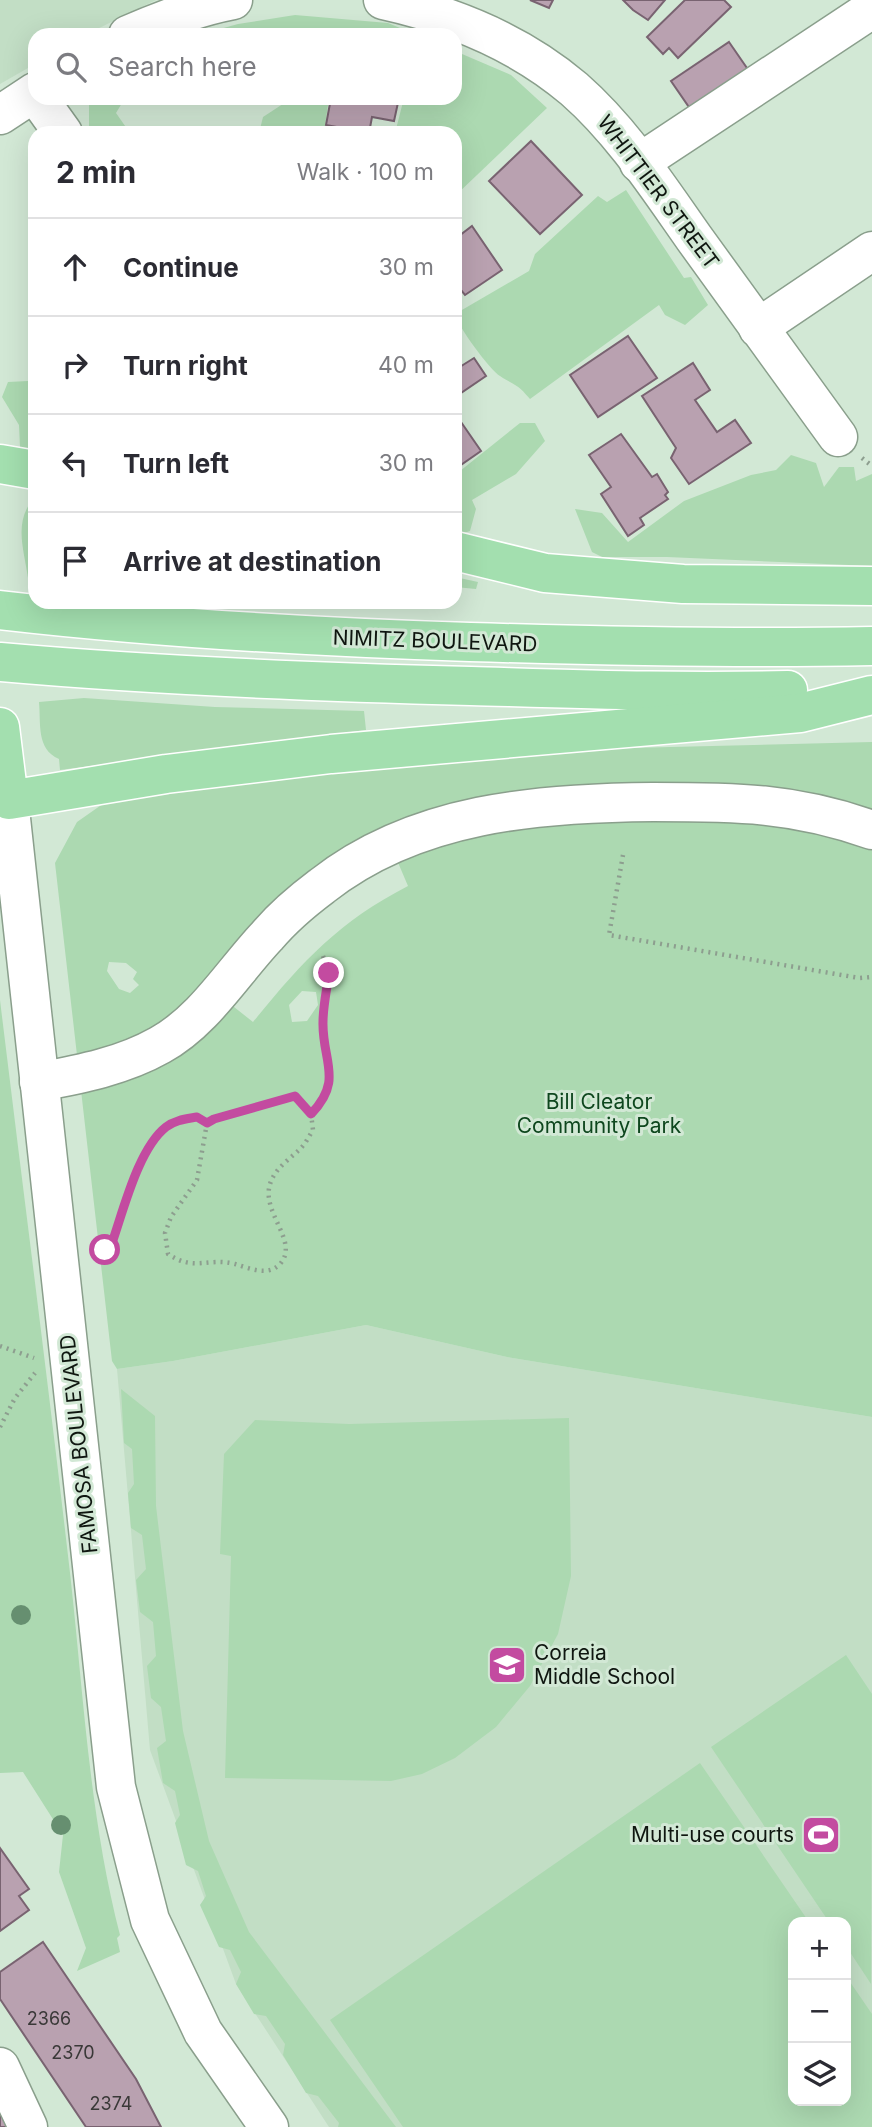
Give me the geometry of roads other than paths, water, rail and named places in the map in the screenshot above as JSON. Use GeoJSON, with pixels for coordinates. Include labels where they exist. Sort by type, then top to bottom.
{"type":"FeatureCollection","features":[{"type":"Feature","properties":{"kind":"main road"},"geometry":{"type":"LineString","coordinates":[[0,464],[28,469]]}},
{"type":"Feature","properties":{"kind":"main road"},"geometry":{"type":"LineString","coordinates":[[462,553],[545,573],[683,584],[872,586]]}},
{"type":"Feature","properties":{"kind":"main road","name":"NIMITZ BOULEVARD"},"geometry":{"type":"LineString","coordinates":[[0,610],[156,625],[385,640],[596,646],[872,646]]}},
{"type":"Feature","properties":{"kind":"main road","name":"NIMITZ BOULEVARD"},"geometry":{"type":"LineString","coordinates":[[0,662],[98,671],[312,681],[671,691],[872,689]]}},
{"type":"Feature","properties":{"kind":"main road"},"geometry":{"type":"LineString","coordinates":[[9,800],[166,774],[331,754],[800,713],[872,695]]}},
{"type":"Feature","properties":{"kind":"main road","name":"FAMOSA BOULEVARD"},"geometry":{"type":"LineString","coordinates":[[0,727],[9,800]]}},
{"type":"Feature","properties":{"kind":"street"},"geometry":{"type":"LineString","coordinates":[[143,28],[192,10],[233,0]]}},
{"type":"Feature","properties":{"kind":"street","name":"WHITTIER STREET"},"geometry":{"type":"LineString","coordinates":[[383,0],[463,23],[509,46],[572,88],[592,106],[612,126],[838,437]]}},
{"type":"Feature","properties":{"kind":"street"},"geometry":{"type":"LineString","coordinates":[[639,163],[872,9]]}},
{"type":"Feature","properties":{"kind":"street"},"geometry":{"type":"LineString","coordinates":[[0,115],[28,98]]}},
{"type":"Feature","properties":{"kind":"street"},"geometry":{"type":"LineString","coordinates":[[43,105],[58,126]]}},
{"type":"Feature","properties":{"kind":"street"},"geometry":{"type":"LineString","coordinates":[[758,328],[872,251]]}},
{"type":"Feature","properties":{"kind":"street","name":"FAMOSA BOULEVARD"},"geometry":{"type":"LineString","coordinates":[[9,800],[116,1787],[150,1920],[202,2032],[269,2127]]}},
{"type":"Feature","properties":{"kind":"street"},"geometry":{"type":"LineString","coordinates":[[39,1082],[104,1069],[133,1059],[162,1044],[211,1001],[268,934],[324,884],[362,860],[404,839],[464,820],[556,805],[724,802],[760,803],[800,809],[872,830]]}},
{"type":"Feature","properties":{"kind":"street"},"geometry":{"type":"LineString","coordinates":[[0,2067],[28,2127]]}},
{"type":"Feature","properties":{"kind":"place","name":"Correia Middle School"},"geometry":{"type":"Point","coordinates":[507,1665]}},
{"type":"Feature","properties":{"kind":"place","name":"Multi-use courts"},"geometry":{"type":"Point","coordinates":[821,1835]}},
{"type":"Feature","properties":{"kind":"park label","name":"Bill Cleator Community Park"},"geometry":{"type":"Point","coordinates":[599,1114]}}]}
